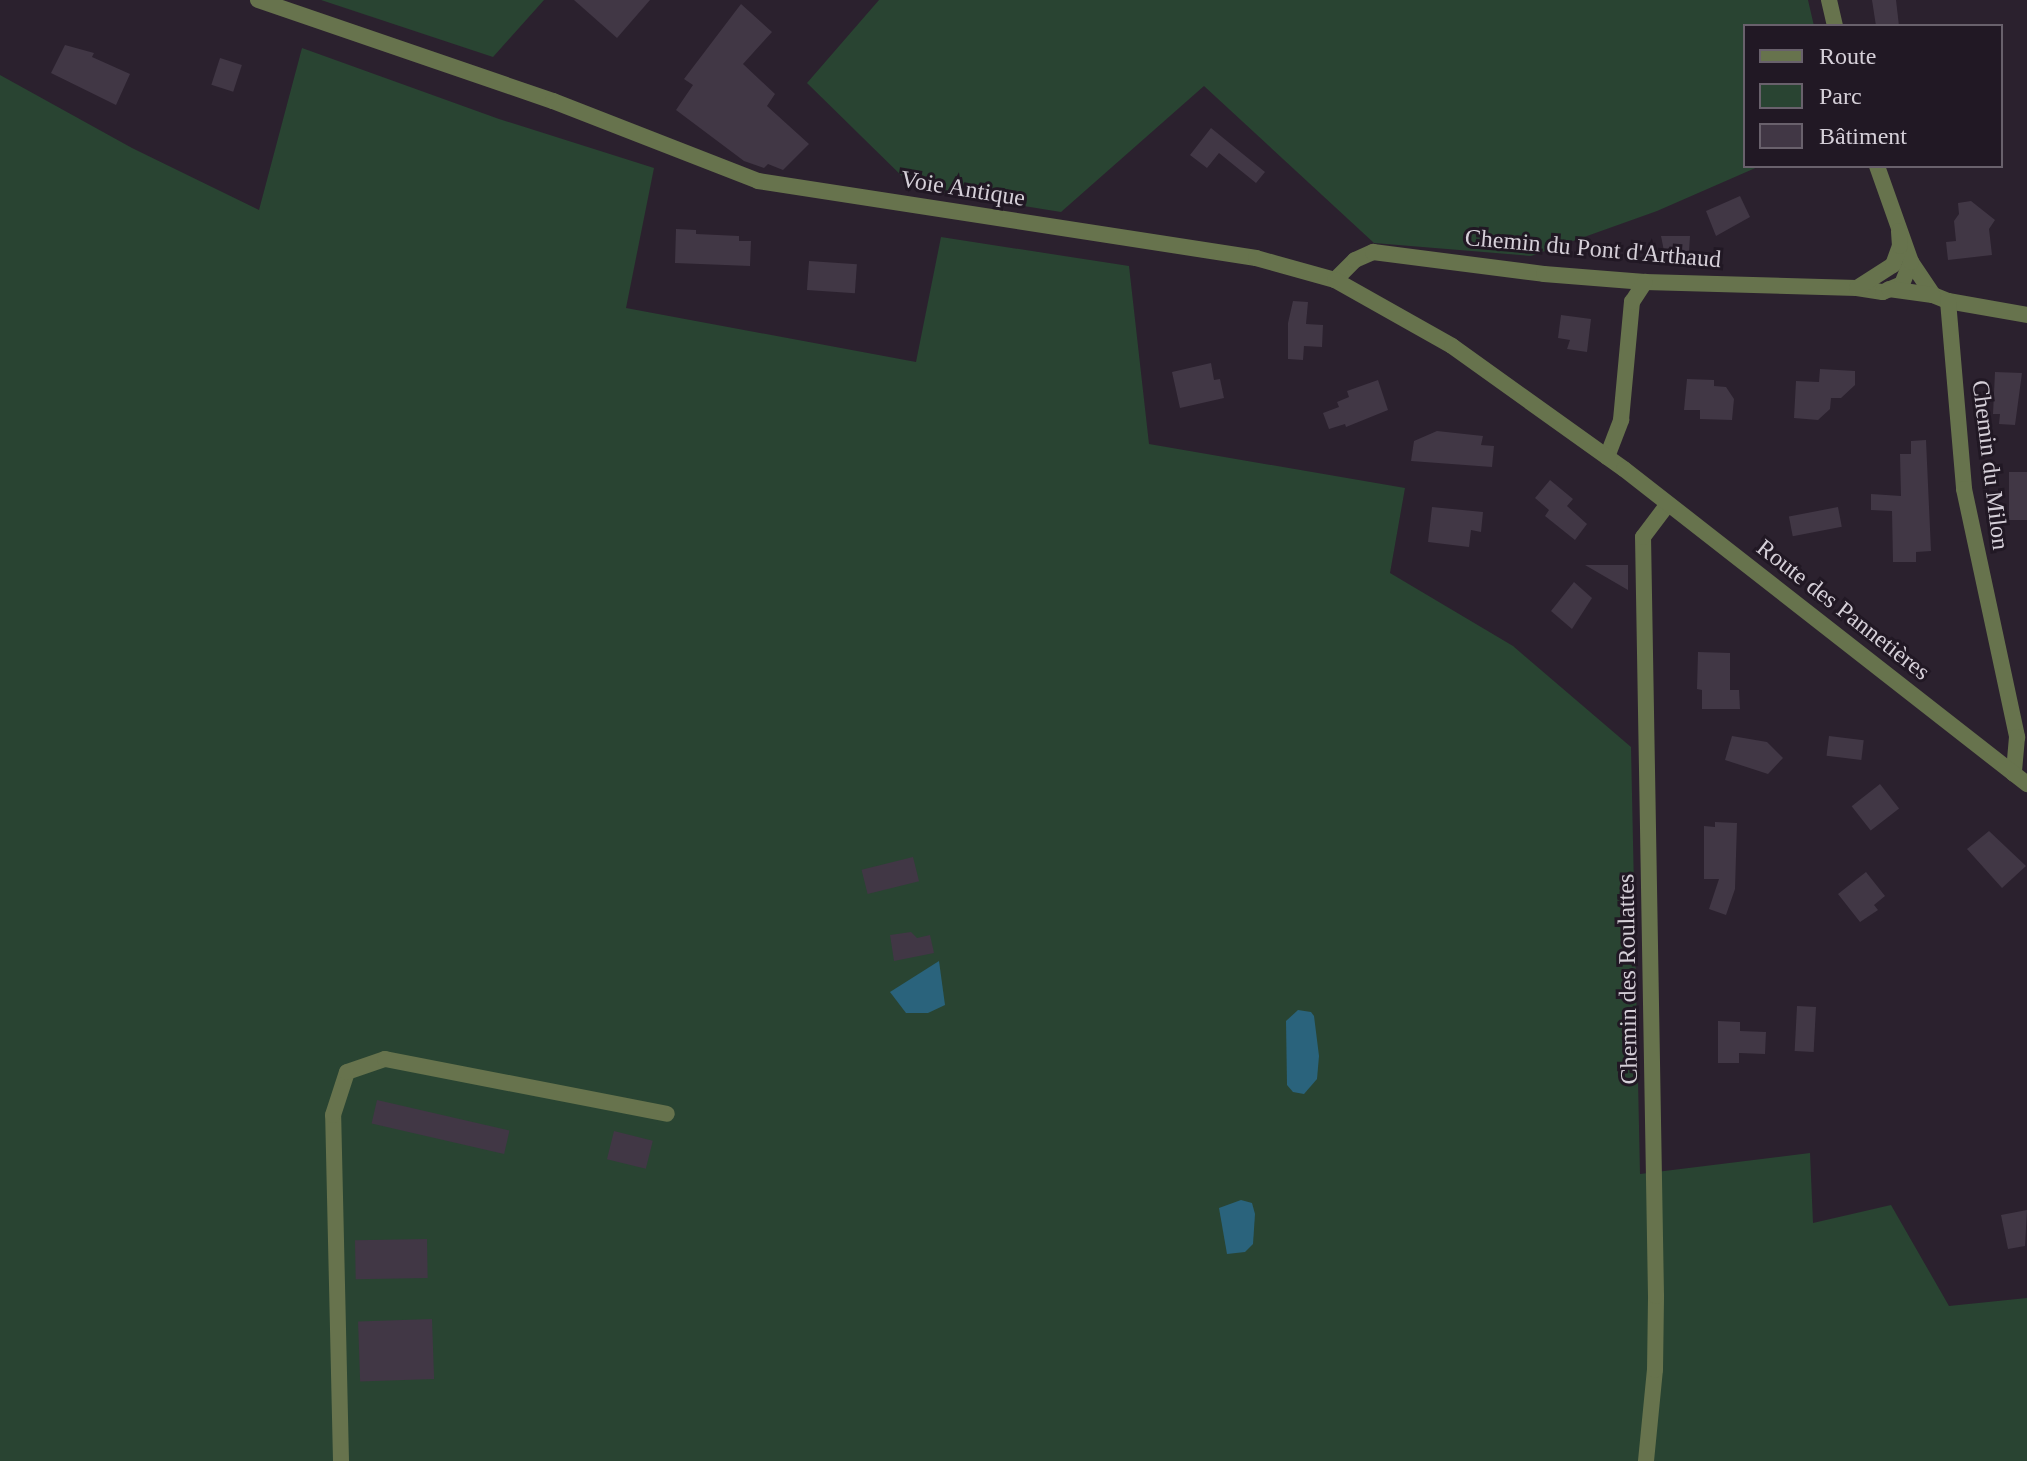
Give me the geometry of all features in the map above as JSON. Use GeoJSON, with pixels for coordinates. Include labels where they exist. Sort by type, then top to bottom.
{"type":"FeatureCollection","features":[{"type":"Feature","properties":{"kind":"street","name":"Voie Antique"},"geometry":{"type":"LineString","coordinates":[[258,0],[553,101],[758,181],[1256,258],[1335,280],[1452,346],[1629,474]]}},
{"type":"Feature","properties":{"kind":"street"},"geometry":{"type":"LineString","coordinates":[[1829,0],[1835,24]]}},
{"type":"Feature","properties":{"kind":"street"},"geometry":{"type":"LineString","coordinates":[[1878,168],[1911,262],[1941,298]]}},
{"type":"Feature","properties":{"kind":"street"},"geometry":{"type":"LineString","coordinates":[[1857,288],[1893,265],[1900,246],[1898,222]]}},
{"type":"Feature","properties":{"kind":"street","name":"Chemin du Pont d'Arthaud"},"geometry":{"type":"LineString","coordinates":[[1335,280],[1355,260],[1373,252],[1544,274],[1645,282],[1857,288]]}},
{"type":"Feature","properties":{"kind":"street"},"geometry":{"type":"LineString","coordinates":[[1857,288],[1883,292],[1902,284],[1911,262]]}},
{"type":"Feature","properties":{"kind":"street"},"geometry":{"type":"LineString","coordinates":[[1607,457],[1621,420],[1632,302],[1645,282]]}},
{"type":"Feature","properties":{"kind":"street"},"geometry":{"type":"LineString","coordinates":[[1889,289],[2027,315]]}},
{"type":"Feature","properties":{"kind":"street","name":"Chemin du Milon"},"geometry":{"type":"LineString","coordinates":[[1941,298],[1964,489],[2017,737],[2021,779]]}},
{"type":"Feature","properties":{"kind":"street","name":"Route des Pannetières"},"geometry":{"type":"LineString","coordinates":[[1629,474],[2021,779]]}},
{"type":"Feature","properties":{"kind":"street","name":"Chemin des Roulattes"},"geometry":{"type":"LineString","coordinates":[[1646,1461],[1655,1370],[1656,1296],[1643,537],[1668,504]]}},
{"type":"Feature","properties":{"kind":"street"},"geometry":{"type":"LineString","coordinates":[[341,1461],[333,1115],[347,1072],[385,1059],[667,1114]]}},
{"type":"Feature","properties":{"kind":"green space"},"geometry":{"type":"Polygon","coordinates":[[[321,0],[544,0],[493,57],[321,0]]]}},
{"type":"Feature","properties":{"kind":"green space"},"geometry":{"type":"Polygon","coordinates":[[[879,0],[1808,0],[1814,24],[1743,24],[1743,168],[1755,168],[1657,211],[1531,256],[1374,243],[1204,86],[1061,212],[914,188],[807,83],[879,0]]]}},
{"type":"Feature","properties":{"kind":"green space"},"geometry":{"type":"Polygon","coordinates":[[[302,48],[499,119],[654,168],[626,308],[916,362],[941,237],[1129,266],[1149,444],[1405,488],[1390,573],[1513,646],[1631,747],[1640,1174],[1810,1153],[1813,1223],[1891,1205],[1949,1306],[2027,1298],[2027,1461],[0,1461],[0,75],[132,148],[259,210],[302,48]]]}},
{"type":"Feature","properties":{"kind":"water"},"geometry":{"type":"Polygon","coordinates":[[[939,961],[945,1005],[928,1013],[906,1013],[890,992],[939,961]]]}},
{"type":"Feature","properties":{"kind":"water"},"geometry":{"type":"Polygon","coordinates":[[[1298,1010],[1311,1012],[1314,1016],[1319,1056],[1317,1079],[1304,1094],[1293,1092],[1287,1085],[1286,1021],[1298,1010]]]}},
{"type":"Feature","properties":{"kind":"water"},"geometry":{"type":"Polygon","coordinates":[[[1241,1200],[1252,1203],[1255,1214],[1253,1244],[1245,1252],[1227,1254],[1219,1208],[1241,1200]]]}},
{"type":"Feature","properties":{"kind":"building"},"geometry":{"type":"Polygon","coordinates":[[[574,0],[650,0],[617,38],[574,0]]]}},
{"type":"Feature","properties":{"kind":"building"},"geometry":{"type":"Polygon","coordinates":[[[1872,0],[1896,0],[1899,24],[1876,24],[1872,0]]]}},
{"type":"Feature","properties":{"kind":"building"},"geometry":{"type":"Polygon","coordinates":[[[741,4],[772,32],[743,64],[775,94],[767,106],[809,144],[783,170],[768,164],[764,168],[744,161],[676,110],[693,85],[684,79],[741,4]]]}},
{"type":"Feature","properties":{"kind":"building"},"geometry":{"type":"Polygon","coordinates":[[[65,45],[94,53],[92,57],[130,74],[116,105],[51,73],[65,45]]]}},
{"type":"Feature","properties":{"kind":"building"},"geometry":{"type":"Polygon","coordinates":[[[220,58],[242,65],[233,92],[211,85],[220,58]]]}},
{"type":"Feature","properties":{"kind":"building"},"geometry":{"type":"Polygon","coordinates":[[[1211,128],[1265,172],[1256,183],[1219,153],[1207,168],[1190,155],[1211,128]]]}},
{"type":"Feature","properties":{"kind":"building"},"geometry":{"type":"Polygon","coordinates":[[[1740,196],[1750,217],[1716,236],[1706,211],[1740,196]]]}},
{"type":"Feature","properties":{"kind":"building"},"geometry":{"type":"Polygon","coordinates":[[[1971,201],[1995,220],[1989,229],[1992,255],[1948,260],[1946,242],[1956,241],[1954,221],[1959,214],[1958,203],[1971,201]]]}},
{"type":"Feature","properties":{"kind":"building"},"geometry":{"type":"Polygon","coordinates":[[[676,229],[696,230],[696,234],[739,236],[739,241],[751,241],[750,266],[675,263],[676,229]]]}},
{"type":"Feature","properties":{"kind":"building"},"geometry":{"type":"Polygon","coordinates":[[[1661,236],[1690,236],[1689,252],[1664,251],[1661,236]]]}},
{"type":"Feature","properties":{"kind":"building"},"geometry":{"type":"Polygon","coordinates":[[[809,261],[857,264],[855,293],[807,290],[809,261]]]}},
{"type":"Feature","properties":{"kind":"building"},"geometry":{"type":"Polygon","coordinates":[[[1293,301],[1308,302],[1306,324],[1323,325],[1322,347],[1304,346],[1303,360],[1288,359],[1288,323],[1293,301]]]}},
{"type":"Feature","properties":{"kind":"building"},"geometry":{"type":"Polygon","coordinates":[[[1561,315],[1591,319],[1587,352],[1567,349],[1570,340],[1558,338],[1561,315]]]}},
{"type":"Feature","properties":{"kind":"building"},"geometry":{"type":"Polygon","coordinates":[[[1211,363],[1214,380],[1220,379],[1224,398],[1180,408],[1172,372],[1211,363]]]}},
{"type":"Feature","properties":{"kind":"building"},"geometry":{"type":"Polygon","coordinates":[[[1820,369],[1855,371],[1855,385],[1841,398],[1831,398],[1830,409],[1818,420],[1794,418],[1796,381],[1819,382],[1820,369]]]}},
{"type":"Feature","properties":{"kind":"building"},"geometry":{"type":"Polygon","coordinates":[[[1995,372],[2022,373],[2015,425],[1999,424],[2000,414],[1993,414],[1995,372]]]}},
{"type":"Feature","properties":{"kind":"building"},"geometry":{"type":"Polygon","coordinates":[[[1687,379],[1714,380],[1714,386],[1726,387],[1734,399],[1732,420],[1700,419],[1700,410],[1684,410],[1687,379]]]}},
{"type":"Feature","properties":{"kind":"building"},"geometry":{"type":"Polygon","coordinates":[[[1378,380],[1388,410],[1346,427],[1345,424],[1329,429],[1323,413],[1339,407],[1337,402],[1349,397],[1347,391],[1378,380]]]}},
{"type":"Feature","properties":{"kind":"building"},"geometry":{"type":"Polygon","coordinates":[[[1437,431],[1483,436],[1481,445],[1494,446],[1492,467],[1411,461],[1414,441],[1437,431]]]}},
{"type":"Feature","properties":{"kind":"building"},"geometry":{"type":"Polygon","coordinates":[[[1926,440],[1931,551],[1916,552],[1916,562],[1893,562],[1892,511],[1871,510],[1871,494],[1901,496],[1900,454],[1911,454],[1911,441],[1926,440]]]}},
{"type":"Feature","properties":{"kind":"building"},"geometry":{"type":"Polygon","coordinates":[[[2009,472],[2027,472],[2027,520],[2009,520],[2009,472]]]}},
{"type":"Feature","properties":{"kind":"building"},"geometry":{"type":"Polygon","coordinates":[[[1550,480],[1573,499],[1567,506],[1587,524],[1575,540],[1545,516],[1549,510],[1535,498],[1550,480]]]}},
{"type":"Feature","properties":{"kind":"building"},"geometry":{"type":"Polygon","coordinates":[[[1432,507],[1483,512],[1481,532],[1471,530],[1469,547],[1428,542],[1432,507]]]}},
{"type":"Feature","properties":{"kind":"building"},"geometry":{"type":"Polygon","coordinates":[[[1838,507],[1842,527],[1793,536],[1789,517],[1838,507]]]}},
{"type":"Feature","properties":{"kind":"building"},"geometry":{"type":"Polygon","coordinates":[[[1585,565],[1628,565],[1628,590],[1585,565]]]}},
{"type":"Feature","properties":{"kind":"building"},"geometry":{"type":"Polygon","coordinates":[[[1574,582],[1592,598],[1572,629],[1551,611],[1574,582]]]}},
{"type":"Feature","properties":{"kind":"building"},"geometry":{"type":"Polygon","coordinates":[[[1698,652],[1730,653],[1730,690],[1739,690],[1740,709],[1702,709],[1702,690],[1697,689],[1698,652]]]}},
{"type":"Feature","properties":{"kind":"building"},"geometry":{"type":"Polygon","coordinates":[[[1732,736],[1767,742],[1783,758],[1768,774],[1725,760],[1732,736]]]}},
{"type":"Feature","properties":{"kind":"building"},"geometry":{"type":"Polygon","coordinates":[[[1829,736],[1864,740],[1861,760],[1827,756],[1829,736]]]}},
{"type":"Feature","properties":{"kind":"building"},"geometry":{"type":"Polygon","coordinates":[[[1880,784],[1899,808],[1871,831],[1852,806],[1880,784]]]}},
{"type":"Feature","properties":{"kind":"building"},"geometry":{"type":"Polygon","coordinates":[[[1715,822],[1737,823],[1735,889],[1726,915],[1709,909],[1719,879],[1704,879],[1704,826],[1715,827],[1715,822]]]}},
{"type":"Feature","properties":{"kind":"building"},"geometry":{"type":"Polygon","coordinates":[[[1989,831],[2026,866],[2002,888],[1967,849],[1989,831]]]}},
{"type":"Feature","properties":{"kind":"building"},"geometry":{"type":"Polygon","coordinates":[[[913,857],[919,881],[868,894],[862,870],[913,857]]]}},
{"type":"Feature","properties":{"kind":"building"},"geometry":{"type":"Polygon","coordinates":[[[1866,872],[1885,896],[1874,905],[1878,910],[1860,922],[1838,894],[1866,872]]]}},
{"type":"Feature","properties":{"kind":"building"},"geometry":{"type":"Polygon","coordinates":[[[911,932],[917,938],[930,935],[934,953],[894,961],[890,935],[911,932]]]}},
{"type":"Feature","properties":{"kind":"building"},"geometry":{"type":"Polygon","coordinates":[[[1797,1006],[1816,1007],[1814,1052],[1795,1051],[1797,1006]]]}},
{"type":"Feature","properties":{"kind":"building"},"geometry":{"type":"Polygon","coordinates":[[[1718,1021],[1740,1022],[1740,1031],[1766,1032],[1765,1054],[1739,1053],[1739,1063],[1718,1063],[1718,1021]]]}},
{"type":"Feature","properties":{"kind":"building"},"geometry":{"type":"Polygon","coordinates":[[[377,1100],[510,1131],[504,1154],[372,1123],[377,1100]]]}},
{"type":"Feature","properties":{"kind":"building"},"geometry":{"type":"Polygon","coordinates":[[[614,1131],[653,1141],[646,1169],[607,1159],[614,1131]]]}},
{"type":"Feature","properties":{"kind":"building"},"geometry":{"type":"Polygon","coordinates":[[[2027,1210],[2025,1246],[2008,1249],[2001,1215],[2027,1210]]]}},
{"type":"Feature","properties":{"kind":"building"},"geometry":{"type":"Polygon","coordinates":[[[427,1239],[428,1278],[356,1279],[355,1240],[427,1239]]]}},
{"type":"Feature","properties":{"kind":"building"},"geometry":{"type":"Polygon","coordinates":[[[432,1319],[434,1379],[360,1382],[358,1322],[432,1319]]]}}]}
